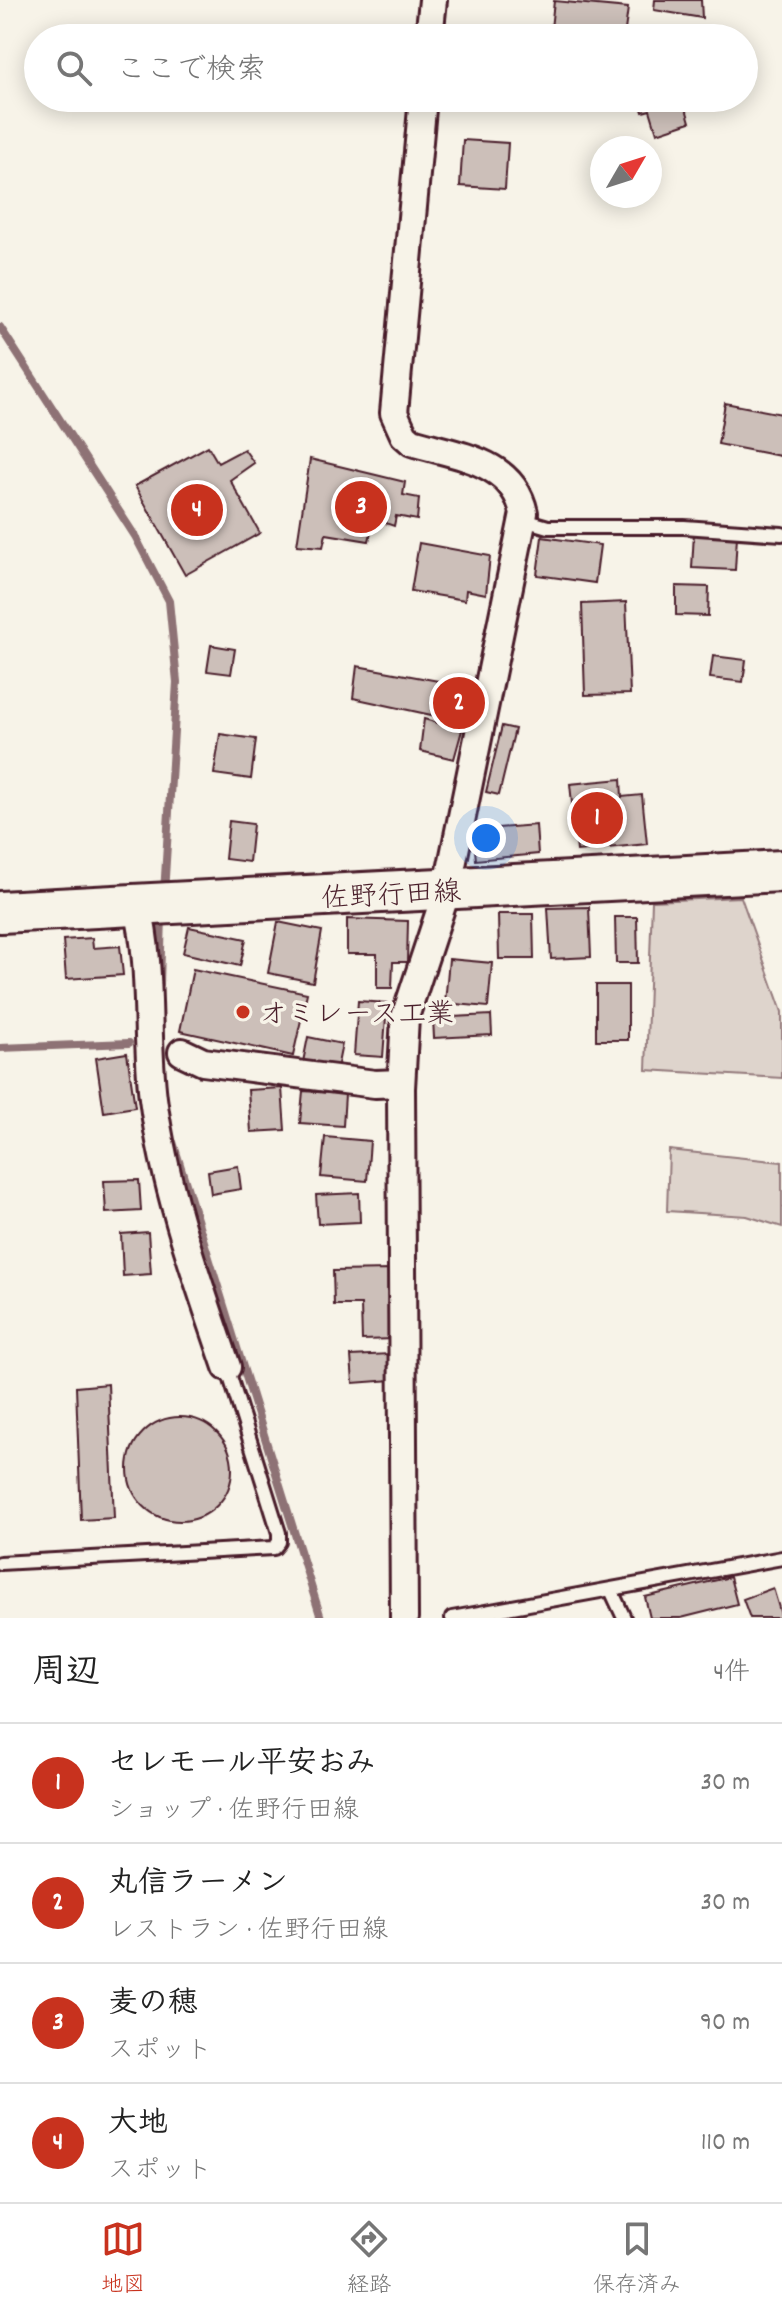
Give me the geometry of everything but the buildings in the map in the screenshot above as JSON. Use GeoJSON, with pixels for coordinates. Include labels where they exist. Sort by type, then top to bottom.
{"type":"FeatureCollection","features":[{"type":"Feature","properties":{"kind":"main road","name":"佐野行田線"},"geometry":{"type":"LineString","coordinates":[[0,912],[782,871]]}},
{"type":"Feature","properties":{"kind":"street"},"geometry":{"type":"LineString","coordinates":[[430,24],[433,0]]}},
{"type":"Feature","properties":{"kind":"street"},"geometry":{"type":"LineString","coordinates":[[404,1618],[401,1083],[405,1017],[447,890],[524,520],[517,489],[497,468],[412,442],[404,435],[394,413],[422,112]]}},
{"type":"Feature","properties":{"kind":"street"},"geometry":{"type":"LineString","coordinates":[[158,903],[143,928],[146,1038],[153,1101],[176,1214],[227,1367]]}},
{"type":"Feature","properties":{"kind":"street"},"geometry":{"type":"LineString","coordinates":[[182,1052],[203,1062],[375,1084],[401,1083]]}},
{"type":"Feature","properties":{"kind":"lane"},"geometry":{"type":"LineString","coordinates":[[524,520],[548,527],[684,527],[782,534]]}},
{"type":"Feature","properties":{"kind":"lane"},"geometry":{"type":"LineString","coordinates":[[0,1563],[274,1548],[279,1542],[279,1533],[227,1367]]}},
{"type":"Feature","properties":{"kind":"lane"},"geometry":{"type":"LineString","coordinates":[[452,1618],[782,1558]]}},
{"type":"Feature","properties":{"kind":"lane"},"geometry":{"type":"LineString","coordinates":[[611,1590],[624,1618]]}},
{"type":"Feature","properties":{"kind":"shaded area"},"geometry":{"type":"Polygon","coordinates":[[[741,897],[782,1012],[782,1078],[646,1070],[652,901],[741,897]]]}},
{"type":"Feature","properties":{"kind":"shaded area"},"geometry":{"type":"Polygon","coordinates":[[[669,1150],[782,1162],[782,1227],[747,1216],[667,1211],[669,1150]]]}},
{"type":"Feature","properties":{"kind":"waterway"},"geometry":{"type":"LineString","coordinates":[[0,327],[135,536],[169,601],[177,682],[164,893]]}},
{"type":"Feature","properties":{"kind":"waterway"},"geometry":{"type":"LineString","coordinates":[[160,985],[162,915]]}},
{"type":"Feature","properties":{"kind":"waterway"},"geometry":{"type":"LineString","coordinates":[[0,1048],[129,1043]]}},
{"type":"Feature","properties":{"kind":"waterway"},"geometry":{"type":"LineString","coordinates":[[173,1142],[321,1618]]}},
{"type":"Feature","properties":{"kind":"place","name":"麦の穂"},"geometry":{"type":"Point","coordinates":[361,507]}},
{"type":"Feature","properties":{"kind":"place","name":"大地"},"geometry":{"type":"Point","coordinates":[197,510]}},
{"type":"Feature","properties":{"kind":"place","name":"丸信ラーメン"},"geometry":{"type":"Point","coordinates":[459,703]}},
{"type":"Feature","properties":{"kind":"place","name":"セレモール平安おみ"},"geometry":{"type":"Point","coordinates":[597,818]}},
{"type":"Feature","properties":{"kind":"place","name":"オミレース工業"},"geometry":{"type":"Point","coordinates":[243,1012]}}]}
